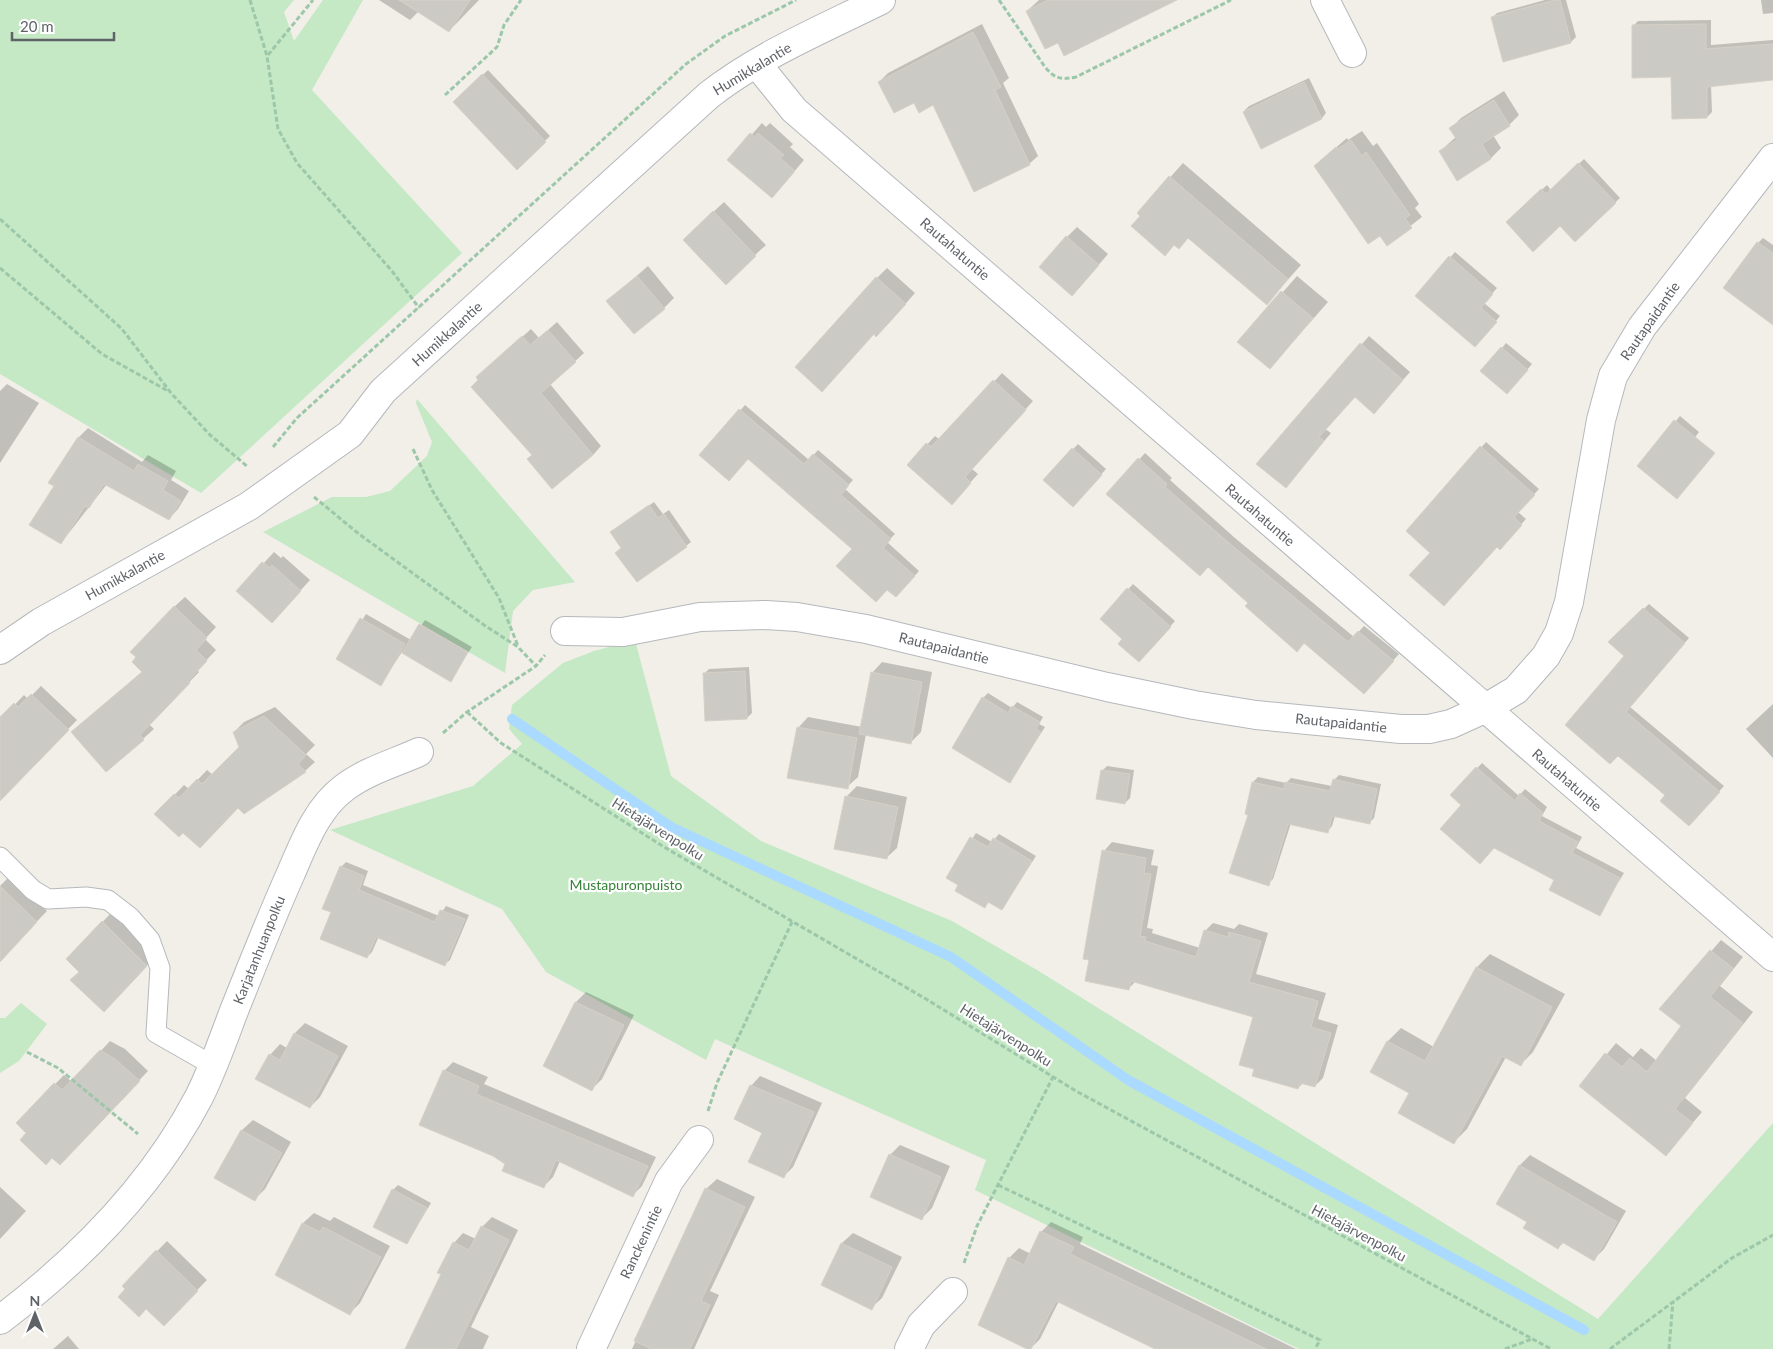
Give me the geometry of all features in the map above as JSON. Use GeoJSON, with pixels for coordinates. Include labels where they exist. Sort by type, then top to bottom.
{"type":"FeatureCollection","features":[{"type":"Feature","properties":{"kind":"street","name":"Humikkalantie"},"geometry":{"type":"LineString","coordinates":[[5,639],[249,506],[350,434],[384,391],[709,95],[727,81],[757,64],[881,0]]}},
{"type":"Feature","properties":{"kind":"street"},"geometry":{"type":"LineString","coordinates":[[1325,0],[1352,54]]}},
{"type":"Feature","properties":{"kind":"street","name":"Rautahatuntie"},"geometry":{"type":"LineString","coordinates":[[757,64],[794,110],[1484,709],[1773,957]]}},
{"type":"Feature","properties":{"kind":"street","name":"Rautapaidantie"},"geometry":{"type":"LineString","coordinates":[[565,631],[622,632],[700,617],[766,615],[797,617],[866,630],[1107,688],[1256,715],[1401,729],[1429,729],[1451,724],[1484,709],[1516,690],[1546,656],[1559,633],[1569,602],[1607,397],[1613,376],[1642,327],[1773,158]]}},
{"type":"Feature","properties":{"kind":"street","name":"Karjatanhuanpolku"},"geometry":{"type":"LineString","coordinates":[[0,1320],[44,1287],[57,1274],[131,1198],[163,1155],[199,1096],[269,921],[307,838],[322,812],[344,788],[355,781],[419,752]]}},
{"type":"Feature","properties":{"kind":"street","name":"Ranckenintie"},"geometry":{"type":"LineString","coordinates":[[591,1349],[669,1181],[698,1140]]}},
{"type":"Feature","properties":{"kind":"street"},"geometry":{"type":"LineString","coordinates":[[909,1349],[921,1325],[953,1292]]}},
{"type":"Feature","properties":{"kind":"lane"},"geometry":{"type":"LineString","coordinates":[[0,857],[33,890],[48,899],[86,897],[108,900],[130,917],[150,940],[160,968],[156,1033],[212,1065]]}},
{"type":"Feature","properties":{"kind":"path"},"geometry":{"type":"LineString","coordinates":[[250,0],[267,56],[278,129],[297,163],[392,270],[419,308]]}},
{"type":"Feature","properties":{"kind":"path"},"geometry":{"type":"LineString","coordinates":[[267,56],[313,0]]}},
{"type":"Feature","properties":{"kind":"path"},"geometry":{"type":"LineString","coordinates":[[446,95],[497,47],[504,25],[519,2],[512,0]]}},
{"type":"Feature","properties":{"kind":"path"},"geometry":{"type":"LineString","coordinates":[[270,451],[297,418],[686,64],[724,36],[796,0]]}},
{"type":"Feature","properties":{"kind":"path"},"geometry":{"type":"LineString","coordinates":[[999,0],[1045,67],[1053,76],[1063,80],[1076,77],[1230,0]]}},
{"type":"Feature","properties":{"kind":"path"},"geometry":{"type":"LineString","coordinates":[[0,219],[122,328],[171,393],[209,434],[250,469]]}},
{"type":"Feature","properties":{"kind":"path"},"geometry":{"type":"LineString","coordinates":[[0,268],[102,354],[171,393]]}},
{"type":"Feature","properties":{"kind":"path"},"geometry":{"type":"LineString","coordinates":[[413,449],[432,490],[499,598],[518,647]]}},
{"type":"Feature","properties":{"kind":"path"},"geometry":{"type":"LineString","coordinates":[[308,492],[359,534],[484,626],[518,647],[536,666]]}},
{"type":"Feature","properties":{"kind":"path"},"geometry":{"type":"LineString","coordinates":[[419,752],[468,712],[536,666],[565,631]]}},
{"type":"Feature","properties":{"kind":"path","name":"Hietajärvenpolku"},"geometry":{"type":"LineString","coordinates":[[468,712],[501,743],[664,847],[926,999],[1053,1077],[1323,1227],[1551,1349]]}},
{"type":"Feature","properties":{"kind":"path"},"geometry":{"type":"LineString","coordinates":[[698,1140],[717,1083],[792,922]]}},
{"type":"Feature","properties":{"kind":"path"},"geometry":{"type":"LineString","coordinates":[[27,1052],[58,1068],[163,1155]]}},
{"type":"Feature","properties":{"kind":"path"},"geometry":{"type":"LineString","coordinates":[[953,1292],[977,1226],[1053,1077]]}},
{"type":"Feature","properties":{"kind":"path"},"geometry":{"type":"LineString","coordinates":[[998,1185],[1320,1340],[1315,1349]]}},
{"type":"Feature","properties":{"kind":"path"},"geometry":{"type":"LineString","coordinates":[[1610,1349],[1732,1258],[1773,1235]]}},
{"type":"Feature","properties":{"kind":"path"},"geometry":{"type":"LineString","coordinates":[[1669,1349],[1673,1301]]}},
{"type":"Feature","properties":{"kind":"path"},"geometry":{"type":"LineString","coordinates":[[1505,1349],[1532,1339]]}},
{"type":"Feature","properties":{"kind":"green space"},"geometry":{"type":"Polygon","coordinates":[[[0,0],[294,0],[284,12],[294,41],[323,0],[363,0],[312,90],[462,253],[201,493],[0,374],[0,0]]]}},
{"type":"Feature","properties":{"kind":"green space"},"geometry":{"type":"Polygon","coordinates":[[[417,399],[575,582],[533,590],[513,611],[505,673],[263,532],[332,497],[366,497],[390,491],[427,456],[432,442],[416,403],[417,399]]]}},
{"type":"Feature","properties":{"kind":"green space","name":"Mustapuronpuisto"},"geometry":{"type":"Polygon","coordinates":[[[635,640],[671,776],[761,841],[952,921],[1037,970],[1598,1319],[1773,1123],[1773,1349],[1299,1349],[975,1190],[986,1160],[715,1039],[706,1060],[546,972],[502,909],[330,830],[473,786],[522,744],[509,729],[512,705],[563,663],[594,651],[635,640]]]}},
{"type":"Feature","properties":{"kind":"green space"},"geometry":{"type":"Polygon","coordinates":[[[21,1003],[47,1024],[19,1061],[0,1073],[0,1018],[5,1018],[21,1003]]]}},
{"type":"Feature","properties":{"kind":"building"},"geometry":{"type":"Polygon","coordinates":[[[399,0],[470,0],[449,32],[399,0]]]}},
{"type":"Feature","properties":{"kind":"building"},"geometry":{"type":"Polygon","coordinates":[[[1048,0],[1177,0],[1064,56],[1058,43],[1045,49],[1026,11],[1048,0]]]}},
{"type":"Feature","properties":{"kind":"building"},"geometry":{"type":"Polygon","coordinates":[[[1560,0],[1571,43],[1503,62],[1491,17],[1560,0]]]}},
{"type":"Feature","properties":{"kind":"building"},"geometry":{"type":"Polygon","coordinates":[[[1706,24],[1706,49],[1773,44],[1773,80],[1707,87],[1707,118],[1672,119],[1671,77],[1632,78],[1632,25],[1706,24]]]}},
{"type":"Feature","properties":{"kind":"building"},"geometry":{"type":"Polygon","coordinates":[[[973,32],[1001,87],[995,90],[1030,165],[974,192],[933,105],[919,113],[914,103],[894,113],[878,82],[973,32]]]}},
{"type":"Feature","properties":{"kind":"building"},"geometry":{"type":"Polygon","coordinates":[[[482,74],[546,142],[517,170],[453,102],[482,74]]]}},
{"type":"Feature","properties":{"kind":"building"},"geometry":{"type":"Polygon","coordinates":[[[1304,82],[1322,119],[1261,149],[1243,112],[1304,82]]]}},
{"type":"Feature","properties":{"kind":"building"},"geometry":{"type":"Polygon","coordinates":[[[1494,100],[1510,126],[1482,144],[1491,159],[1457,181],[1439,151],[1457,140],[1449,128],[1494,100]]]}},
{"type":"Feature","properties":{"kind":"building"},"geometry":{"type":"Polygon","coordinates":[[[750,133],[755,137],[758,133],[784,155],[780,158],[795,171],[772,198],[727,160],[750,133]]]}},
{"type":"Feature","properties":{"kind":"building"},"geometry":{"type":"Polygon","coordinates":[[[1351,140],[1362,156],[1366,152],[1410,215],[1405,218],[1412,228],[1387,246],[1380,236],[1368,244],[1314,166],[1336,147],[1338,149],[1351,140]]]}},
{"type":"Feature","properties":{"kind":"building"},"geometry":{"type":"Polygon","coordinates":[[[1578,163],[1616,203],[1575,242],[1560,226],[1533,252],[1506,222],[1541,189],[1546,194],[1578,163]]]}},
{"type":"Feature","properties":{"kind":"building"},"geometry":{"type":"Polygon","coordinates":[[[1169,176],[1288,279],[1267,305],[1188,238],[1179,249],[1174,245],[1165,256],[1131,226],[1140,216],[1137,213],[1169,176]]]}},
{"type":"Feature","properties":{"kind":"building"},"geometry":{"type":"Polygon","coordinates":[[[713,211],[756,256],[726,285],[683,240],[713,211]]]}},
{"type":"Feature","properties":{"kind":"building"},"geometry":{"type":"Polygon","coordinates":[[[1066,236],[1099,265],[1072,296],[1039,267],[1066,236]]]}},
{"type":"Feature","properties":{"kind":"building"},"geometry":{"type":"Polygon","coordinates":[[[1757,242],[1773,253],[1773,325],[1723,288],[1757,242]]]}},
{"type":"Feature","properties":{"kind":"building"},"geometry":{"type":"Polygon","coordinates":[[[1449,256],[1493,294],[1481,308],[1497,322],[1475,347],[1415,296],[1449,256]]]}},
{"type":"Feature","properties":{"kind":"building"},"geometry":{"type":"Polygon","coordinates":[[[637,276],[665,309],[634,334],[606,301],[637,276]]]}},
{"type":"Feature","properties":{"kind":"building"},"geometry":{"type":"Polygon","coordinates":[[[876,277],[906,304],[876,337],[874,334],[822,392],[795,367],[876,277]]]}},
{"type":"Feature","properties":{"kind":"building"},"geometry":{"type":"Polygon","coordinates":[[[1281,291],[1313,318],[1270,369],[1237,342],[1281,291]]]}},
{"type":"Feature","properties":{"kind":"building"},"geometry":{"type":"Polygon","coordinates":[[[548,330],[576,362],[541,393],[593,455],[552,489],[527,459],[532,455],[471,387],[478,380],[476,377],[522,336],[530,345],[548,330]]]}},
{"type":"Feature","properties":{"kind":"building"},"geometry":{"type":"Polygon","coordinates":[[[1360,343],[1403,380],[1374,414],[1355,397],[1319,437],[1324,441],[1286,488],[1256,464],[1360,343]]]}},
{"type":"Feature","properties":{"kind":"building"},"geometry":{"type":"Polygon","coordinates":[[[1501,347],[1528,370],[1507,394],[1480,371],[1501,347]]]}},
{"type":"Feature","properties":{"kind":"building"},"geometry":{"type":"Polygon","coordinates":[[[993,380],[1026,410],[965,477],[971,483],[952,505],[907,465],[926,443],[931,447],[993,380]]]}},
{"type":"Feature","properties":{"kind":"building"},"geometry":{"type":"Polygon","coordinates":[[[739,409],[804,464],[813,454],[849,485],[841,495],[891,539],[883,548],[915,576],[896,597],[887,590],[876,602],[836,566],[852,549],[748,459],[729,481],[699,455],[739,409]]]}},
{"type":"Feature","properties":{"kind":"building"},"geometry":{"type":"Polygon","coordinates":[[[1674,420],[1715,453],[1677,499],[1637,466],[1674,420]]]}},
{"type":"Feature","properties":{"kind":"building"},"geometry":{"type":"Polygon","coordinates":[[[78,437],[134,471],[138,464],[168,481],[163,490],[181,501],[169,520],[104,484],[89,508],[85,506],[61,544],[29,525],[54,486],[48,483],[78,437]]]}},
{"type":"Feature","properties":{"kind":"building"},"geometry":{"type":"Polygon","coordinates":[[[1480,446],[1535,495],[1514,517],[1522,525],[1500,550],[1497,547],[1444,606],[1409,575],[1430,553],[1406,531],[1480,446]]]}},
{"type":"Feature","properties":{"kind":"building"},"geometry":{"type":"Polygon","coordinates":[[[1072,448],[1102,475],[1073,507],[1043,480],[1072,448]]]}},
{"type":"Feature","properties":{"kind":"building"},"geometry":{"type":"Polygon","coordinates":[[[1138,458],[1167,484],[1165,487],[1348,642],[1358,631],[1394,661],[1364,694],[1304,643],[1297,652],[1245,606],[1248,603],[1208,567],[1200,576],[1106,494],[1138,458]]]}},
{"type":"Feature","properties":{"kind":"building"},"geometry":{"type":"Polygon","coordinates":[[[649,505],[658,518],[664,514],[687,547],[637,582],[615,553],[621,548],[610,532],[649,505]]]}},
{"type":"Feature","properties":{"kind":"building"},"geometry":{"type":"Polygon","coordinates":[[[262,562],[270,568],[272,565],[301,591],[272,623],[236,591],[262,562]]]}},
{"type":"Feature","properties":{"kind":"building"},"geometry":{"type":"Polygon","coordinates":[[[1127,588],[1171,627],[1139,662],[1118,644],[1122,639],[1100,619],[1127,588]]]}},
{"type":"Feature","properties":{"kind":"building"},"geometry":{"type":"Polygon","coordinates":[[[174,606],[207,638],[196,650],[207,661],[188,681],[190,683],[140,735],[144,740],[106,772],[71,732],[142,672],[132,662],[136,657],[130,652],[174,606]]]}},
{"type":"Feature","properties":{"kind":"building"},"geometry":{"type":"Polygon","coordinates":[[[1643,608],[1685,643],[1626,712],[1720,792],[1689,826],[1660,801],[1665,795],[1618,756],[1610,764],[1565,725],[1624,656],[1608,642],[1643,608]]]}},
{"type":"Feature","properties":{"kind":"building"},"geometry":{"type":"Polygon","coordinates":[[[360,618],[405,644],[381,686],[336,659],[360,618]]]}},
{"type":"Feature","properties":{"kind":"building"},"geometry":{"type":"Polygon","coordinates":[[[419,624],[468,652],[451,682],[402,653],[419,624]]]}},
{"type":"Feature","properties":{"kind":"building"},"geometry":{"type":"Polygon","coordinates":[[[745,671],[747,719],[705,721],[703,673],[745,671]]]}},
{"type":"Feature","properties":{"kind":"building"},"geometry":{"type":"Polygon","coordinates":[[[871,672],[922,682],[911,744],[859,734],[871,672]]]}},
{"type":"Feature","properties":{"kind":"building"},"geometry":{"type":"Polygon","coordinates":[[[31,694],[69,730],[0,801],[0,717],[14,703],[18,707],[31,694]]]}},
{"type":"Feature","properties":{"kind":"building"},"geometry":{"type":"Polygon","coordinates":[[[982,697],[1008,713],[1012,706],[1040,722],[1036,729],[1041,732],[1010,783],[952,748],[982,697]]]}},
{"type":"Feature","properties":{"kind":"building"},"geometry":{"type":"Polygon","coordinates":[[[264,716],[306,755],[298,764],[306,772],[244,814],[238,808],[200,848],[183,833],[179,837],[154,814],[174,794],[179,798],[197,779],[202,784],[239,747],[233,732],[264,716]]]}},
{"type":"Feature","properties":{"kind":"building"},"geometry":{"type":"Polygon","coordinates":[[[797,727],[857,738],[848,789],[787,778],[797,727]]]}},
{"type":"Feature","properties":{"kind":"building"},"geometry":{"type":"Polygon","coordinates":[[[1476,767],[1515,801],[1520,793],[1543,813],[1539,821],[1578,842],[1572,853],[1620,878],[1600,916],[1549,890],[1554,880],[1494,848],[1480,864],[1440,829],[1461,805],[1450,795],[1476,767]]]}},
{"type":"Feature","properties":{"kind":"building"},"geometry":{"type":"Polygon","coordinates":[[[1101,770],[1130,774],[1125,804],[1096,799],[1101,770]]]}},
{"type":"Feature","properties":{"kind":"building"},"geometry":{"type":"Polygon","coordinates":[[[1333,779],[1377,789],[1370,824],[1332,816],[1328,833],[1288,824],[1269,886],[1229,873],[1248,815],[1245,814],[1252,782],[1284,789],[1285,782],[1330,791],[1333,779]]]}},
{"type":"Feature","properties":{"kind":"building"},"geometry":{"type":"Polygon","coordinates":[[[845,796],[898,807],[887,859],[834,849],[845,796]]]}},
{"type":"Feature","properties":{"kind":"building"},"geometry":{"type":"Polygon","coordinates":[[[970,837],[988,847],[993,838],[1032,861],[1002,910],[988,902],[985,908],[955,891],[958,885],[946,878],[970,837]]]}},
{"type":"Feature","properties":{"kind":"building"},"geometry":{"type":"Polygon","coordinates":[[[1102,850],[1146,858],[1144,873],[1151,874],[1140,936],[1146,937],[1145,941],[1196,957],[1204,930],[1228,937],[1229,932],[1261,941],[1249,982],[1318,1001],[1311,1027],[1331,1033],[1315,1087],[1300,1083],[1298,1089],[1252,1076],[1254,1069],[1239,1065],[1253,1017],[1131,981],[1129,990],[1085,981],[1089,960],[1083,959],[1102,850]]]}},
{"type":"Feature","properties":{"kind":"building"},"geometry":{"type":"Polygon","coordinates":[[[340,866],[364,876],[359,890],[435,922],[440,910],[465,919],[445,966],[376,937],[367,958],[320,939],[331,912],[322,909],[340,866]]]}},
{"type":"Feature","properties":{"kind":"building"},"geometry":{"type":"Polygon","coordinates":[[[0,886],[37,922],[0,962],[0,886]]]}},
{"type":"Feature","properties":{"kind":"building"},"geometry":{"type":"Polygon","coordinates":[[[102,921],[147,966],[104,1012],[70,980],[79,972],[66,959],[102,921]]]}},
{"type":"Feature","properties":{"kind":"building"},"geometry":{"type":"Polygon","coordinates":[[[1710,950],[1733,968],[1710,997],[1743,1023],[1675,1109],[1693,1123],[1666,1156],[1579,1086],[1605,1053],[1622,1067],[1630,1058],[1647,1072],[1681,1026],[1659,1009],[1710,950]]]}},
{"type":"Feature","properties":{"kind":"building"},"geometry":{"type":"Polygon","coordinates":[[[1476,967],[1552,1007],[1521,1066],[1502,1056],[1454,1144],[1398,1113],[1409,1093],[1370,1072],[1387,1041],[1425,1061],[1476,967]]]}},
{"type":"Feature","properties":{"kind":"building"},"geometry":{"type":"Polygon","coordinates":[[[575,1002],[624,1025],[592,1091],[543,1066],[575,1002]]]}},
{"type":"Feature","properties":{"kind":"building"},"geometry":{"type":"Polygon","coordinates":[[[294,1033],[338,1056],[310,1108],[255,1079],[269,1054],[280,1060],[294,1033]]]}},
{"type":"Feature","properties":{"kind":"building"},"geometry":{"type":"Polygon","coordinates":[[[100,1050],[115,1059],[140,1081],[60,1165],[52,1158],[46,1165],[20,1140],[26,1133],[16,1123],[54,1083],[62,1090],[100,1050]]]}},
{"type":"Feature","properties":{"kind":"building"},"geometry":{"type":"Polygon","coordinates":[[[443,1070],[479,1086],[476,1094],[648,1166],[633,1197],[556,1160],[544,1188],[502,1171],[505,1164],[493,1156],[419,1125],[443,1070]]]}},
{"type":"Feature","properties":{"kind":"building"},"geometry":{"type":"Polygon","coordinates":[[[750,1085],[814,1112],[784,1178],[748,1162],[762,1133],[734,1119],[750,1085]]]}},
{"type":"Feature","properties":{"kind":"building"},"geometry":{"type":"Polygon","coordinates":[[[241,1130],[282,1153],[255,1201],[214,1178],[241,1130]]]}},
{"type":"Feature","properties":{"kind":"building"},"geometry":{"type":"Polygon","coordinates":[[[889,1154],[941,1177],[922,1220],[870,1197],[889,1154]]]}},
{"type":"Feature","properties":{"kind":"building"},"geometry":{"type":"Polygon","coordinates":[[[1519,1165],[1617,1222],[1594,1261],[1562,1242],[1558,1249],[1523,1228],[1527,1222],[1496,1204],[1519,1165]]]}},
{"type":"Feature","properties":{"kind":"building"},"geometry":{"type":"Polygon","coordinates":[[[705,1188],[745,1207],[701,1301],[710,1305],[690,1349],[652,1349],[634,1341],[705,1188]]]}},
{"type":"Feature","properties":{"kind":"building"},"geometry":{"type":"Polygon","coordinates":[[[392,1189],[427,1208],[407,1244],[373,1227],[392,1189]]]}},
{"type":"Feature","properties":{"kind":"building"},"geometry":{"type":"Polygon","coordinates":[[[302,1223],[320,1232],[323,1227],[381,1257],[350,1315],[275,1275],[302,1223]]]}},
{"type":"Feature","properties":{"kind":"building"},"geometry":{"type":"Polygon","coordinates":[[[481,1226],[509,1240],[456,1349],[405,1349],[441,1274],[437,1273],[453,1242],[469,1250],[481,1226]]]}},
{"type":"Feature","properties":{"kind":"building"},"geometry":{"type":"Polygon","coordinates":[[[1040,1231],[1074,1247],[1070,1254],[1266,1349],[1155,1349],[1056,1301],[1031,1349],[1027,1349],[978,1325],[1008,1257],[1024,1265],[1040,1231]]]}},
{"type":"Feature","properties":{"kind":"building"},"geometry":{"type":"Polygon","coordinates":[[[841,1243],[892,1267],[872,1310],[821,1285],[841,1243]]]}},
{"type":"Feature","properties":{"kind":"building"},"geometry":{"type":"Polygon","coordinates":[[[156,1250],[198,1291],[164,1326],[146,1309],[139,1317],[118,1297],[125,1289],[122,1286],[156,1250]]]}},
{"type":"Feature","properties":{"kind":"waterway"},"geometry":{"type":"LineString","coordinates":[[512,719],[671,827],[951,957],[1128,1080],[1584,1330]]}}]}
